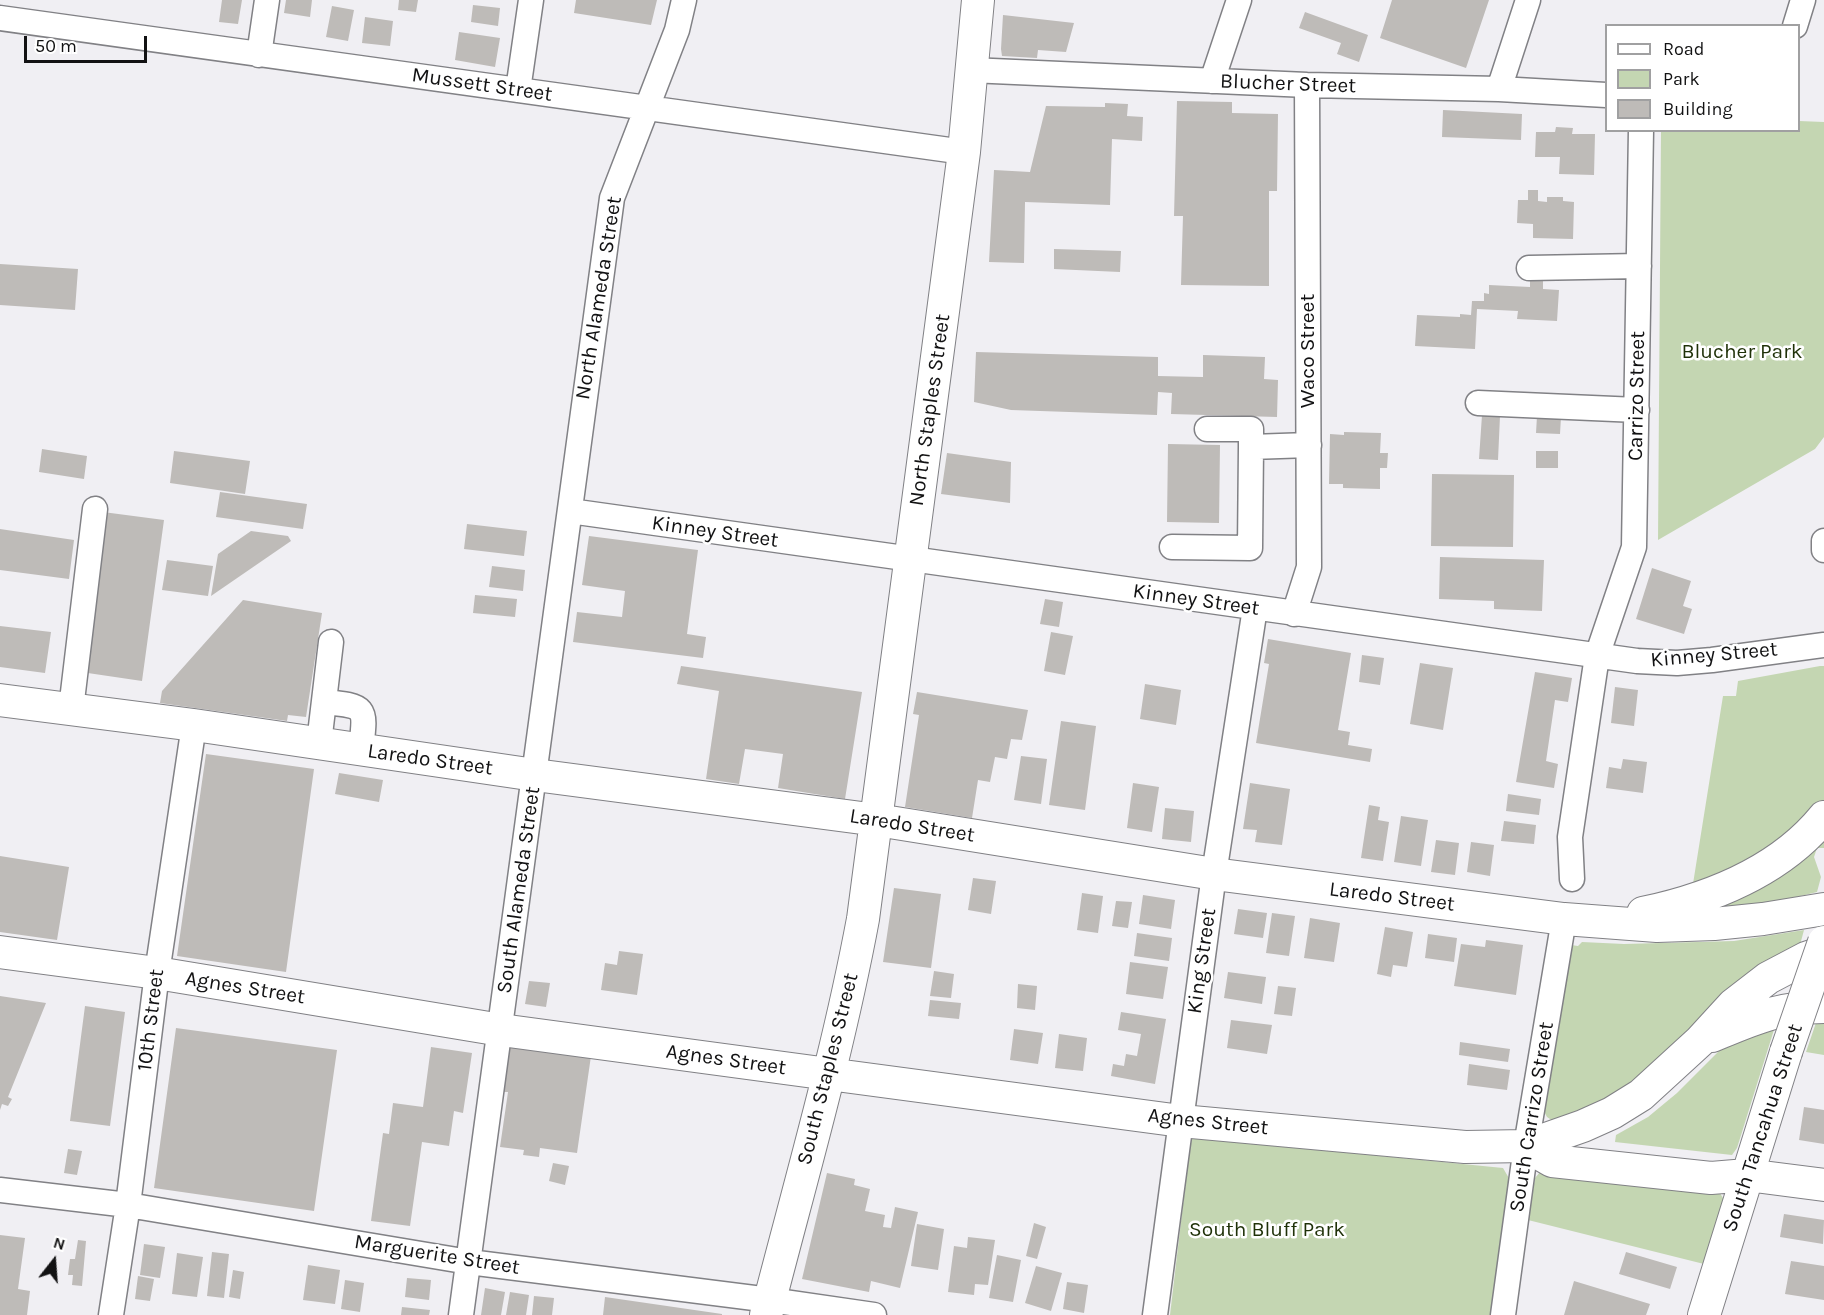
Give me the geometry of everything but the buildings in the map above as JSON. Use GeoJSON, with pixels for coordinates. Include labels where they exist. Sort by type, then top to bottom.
{"type":"FeatureCollection","features":[{"type":"Feature","properties":{"kind":"main road","name":"North Staples Street"},"geometry":{"type":"LineString","coordinates":[[877,820],[964,152],[978,0]]}},
{"type":"Feature","properties":{"kind":"main road","name":"Laredo Street"},"geometry":{"type":"LineString","coordinates":[[0,700],[877,820],[1214,874],[1564,919],[1657,926],[1714,924],[1764,919],[1824,909]]}},
{"type":"Feature","properties":{"kind":"main road"},"geometry":{"type":"LineString","coordinates":[[1601,922],[1697,899],[1726,888],[1756,872],[1790,849],[1824,817]]}},
{"type":"Feature","properties":{"kind":"main road","name":"South Staples Street"},"geometry":{"type":"LineString","coordinates":[[768,1307],[830,1074],[852,979],[877,820]]}},
{"type":"Feature","properties":{"kind":"main road","name":"South Tancahua Street"},"geometry":{"type":"LineString","coordinates":[[1704,1315],[1786,1052],[1824,942]]}},
{"type":"Feature","properties":{"kind":"main road","name":"Agnes Street"},"geometry":{"type":"LineString","coordinates":[[0,952],[157,973],[501,1030],[1180,1120],[1465,1147],[1526,1146]]}},
{"type":"Feature","properties":{"kind":"main road"},"geometry":{"type":"LineString","coordinates":[[1526,1146],[1583,1126],[1612,1113],[1641,1095],[1700,1041],[1733,1005],[1768,978],[1806,958],[1824,952]]}},
{"type":"Feature","properties":{"kind":"main road"},"geometry":{"type":"LineString","coordinates":[[1700,1041],[1764,1014],[1799,1007],[1824,1007]]}},
{"type":"Feature","properties":{"kind":"main road"},"geometry":{"type":"LineString","coordinates":[[1526,1146],[1552,1161],[1711,1178],[1747,1174],[1824,1185]]}},
{"type":"Feature","properties":{"kind":"street"},"geometry":{"type":"LineString","coordinates":[[259,55],[267,0]]}},
{"type":"Feature","properties":{"kind":"street"},"geometry":{"type":"LineString","coordinates":[[518,90],[531,0]]}},
{"type":"Feature","properties":{"kind":"street","name":"North Alameda Street"},"geometry":{"type":"LineString","coordinates":[[574,464],[612,198],[677,30],[684,0]]}},
{"type":"Feature","properties":{"kind":"street"},"geometry":{"type":"LineString","coordinates":[[1212,81],[1239,0]]}},
{"type":"Feature","properties":{"kind":"street"},"geometry":{"type":"LineString","coordinates":[[1499,89],[1528,0]]}},
{"type":"Feature","properties":{"kind":"street"},"geometry":{"type":"LineString","coordinates":[[1796,24],[1803,0]]}},
{"type":"Feature","properties":{"kind":"street","name":"Mussett Street"},"geometry":{"type":"LineString","coordinates":[[0,18],[964,152]]}},
{"type":"Feature","properties":{"kind":"street","name":"Blucher Street"},"geometry":{"type":"LineString","coordinates":[[970,70],[1605,95]]}},
{"type":"Feature","properties":{"kind":"street","name":"Waco Street"},"geometry":{"type":"LineString","coordinates":[[1294,614],[1309,567],[1307,85]]}},
{"type":"Feature","properties":{"kind":"street","name":"Carrizo Street"},"geometry":{"type":"LineString","coordinates":[[1597,656],[1634,547],[1641,132]]}},
{"type":"Feature","properties":{"kind":"street"},"geometry":{"type":"LineString","coordinates":[[1529,268],[1639,266]]}},
{"type":"Feature","properties":{"kind":"street"},"geometry":{"type":"LineString","coordinates":[[1478,403],[1636,410]]}},
{"type":"Feature","properties":{"kind":"street"},"geometry":{"type":"LineString","coordinates":[[1173,547],[1250,548],[1251,429],[1207,429]]}},
{"type":"Feature","properties":{"kind":"street"},"geometry":{"type":"LineString","coordinates":[[1251,447],[1309,445]]}},
{"type":"Feature","properties":{"kind":"street","name":"South Alameda Street"},"geometry":{"type":"LineString","coordinates":[[461,1315],[535,775],[570,511],[574,464]]}},
{"type":"Feature","properties":{"kind":"street"},"geometry":{"type":"LineString","coordinates":[[71,709],[95,509]]}},
{"type":"Feature","properties":{"kind":"street","name":"Kinney Street"},"geometry":{"type":"LineString","coordinates":[[570,511],[1637,661],[1677,663],[1824,645]]}},
{"type":"Feature","properties":{"kind":"street"},"geometry":{"type":"LineString","coordinates":[[1824,541],[1824,550]]}},
{"type":"Feature","properties":{"kind":"street","name":"King Street"},"geometry":{"type":"LineString","coordinates":[[1155,1315],[1214,874],[1255,608]]}},
{"type":"Feature","properties":{"kind":"street"},"geometry":{"type":"LineString","coordinates":[[320,743],[331,642]]}},
{"type":"Feature","properties":{"kind":"street"},"geometry":{"type":"LineString","coordinates":[[1572,879],[1570,837],[1597,656]]}},
{"type":"Feature","properties":{"kind":"street"},"geometry":{"type":"LineString","coordinates":[[324,702],[350,705],[360,709],[364,716],[361,749]]}},
{"type":"Feature","properties":{"kind":"street","name":"10th Street"},"geometry":{"type":"LineString","coordinates":[[111,1315],[128,1205],[157,973],[194,725]]}},
{"type":"Feature","properties":{"kind":"street","name":"South Carrizo Street"},"geometry":{"type":"LineString","coordinates":[[1503,1315],[1526,1146],[1564,919]]}},
{"type":"Feature","properties":{"kind":"street","name":"Marguerite Street"},"geometry":{"type":"LineString","coordinates":[[0,1190],[128,1205],[469,1262],[768,1307],[874,1315]]}},
{"type":"Feature","properties":{"kind":"green space","name":"Blucher Park"},"geometry":{"type":"Polygon","coordinates":[[[1800,121],[1824,122],[1824,437],[1815,449],[1658,540],[1661,132],[1800,132],[1800,121]]]}},
{"type":"Feature","properties":{"kind":"green space"},"geometry":{"type":"Polygon","coordinates":[[[1824,666],[1824,801],[1787,837],[1692,890],[1723,696],[1736,696],[1738,681],[1824,666]]]}},
{"type":"Feature","properties":{"kind":"green space"},"geometry":{"type":"Polygon","coordinates":[[[1824,827],[1824,848],[1817,848],[1814,857],[1821,877],[1817,892],[1772,903],[1709,910],[1824,827]]]}},
{"type":"Feature","properties":{"kind":"green space"},"geometry":{"type":"Polygon","coordinates":[[[1804,930],[1800,945],[1622,1092],[1586,1110],[1553,1121],[1547,1117],[1541,1106],[1571,945],[1578,946],[1582,942],[1624,944],[1734,941],[1804,930]]]}},
{"type":"Feature","properties":{"kind":"green space"},"geometry":{"type":"Polygon","coordinates":[[[1820,1011],[1824,1012],[1824,1055],[1806,1052],[1820,1011]]]}},
{"type":"Feature","properties":{"kind":"green space"},"geometry":{"type":"Polygon","coordinates":[[[1778,1017],[1737,1148],[1732,1155],[1615,1142],[1616,1135],[1648,1117],[1677,1093],[1733,1037],[1778,1017]]]}},
{"type":"Feature","properties":{"kind":"green space","name":"South Bluff Park"},"geometry":{"type":"Polygon","coordinates":[[[1191,1137],[1503,1168],[1510,1180],[1491,1315],[1170,1315],[1191,1137]]]}},
{"type":"Feature","properties":{"kind":"green space"},"geometry":{"type":"Polygon","coordinates":[[[1540,1172],[1718,1190],[1723,1198],[1723,1204],[1704,1264],[1528,1220],[1535,1178],[1540,1172]]]}}]}
